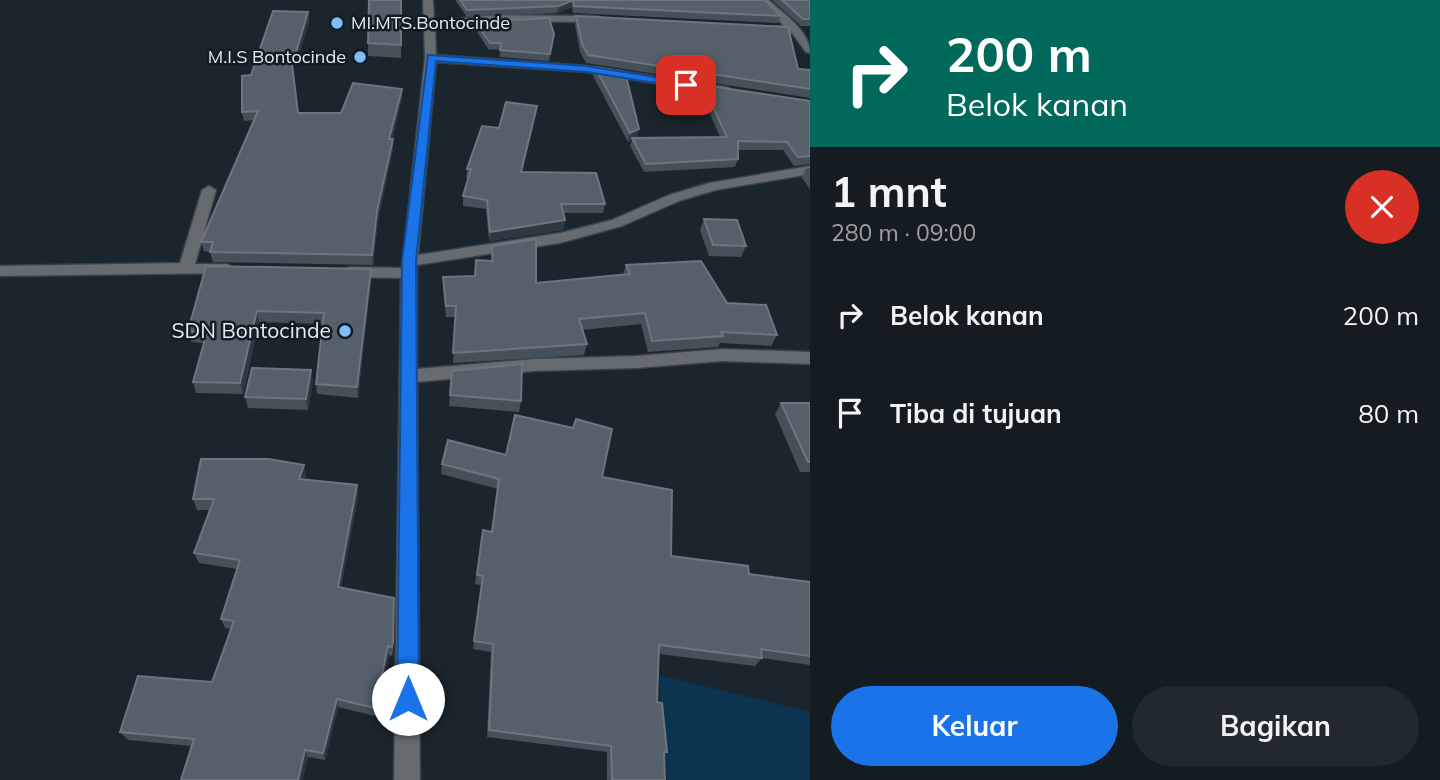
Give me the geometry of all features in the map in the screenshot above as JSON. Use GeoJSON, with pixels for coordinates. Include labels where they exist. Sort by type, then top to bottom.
{"type":"FeatureCollection","features":[{"type":"Feature","properties":{"kind":"street"},"geometry":{"type":"LineString","coordinates":[[408,780],[409,267],[431,58],[428,0]]}},
{"type":"Feature","properties":{"kind":"street"},"geometry":{"type":"LineString","coordinates":[[763,0],[795,30],[810,50]]}},
{"type":"Feature","properties":{"kind":"street"},"geometry":{"type":"LineString","coordinates":[[430,25],[495,18],[604,19]]}},
{"type":"Feature","properties":{"kind":"street"},"geometry":{"type":"LineString","coordinates":[[754,28],[795,30]]}},
{"type":"Feature","properties":{"kind":"street"},"geometry":{"type":"LineString","coordinates":[[431,58],[587,69],[744,94]]}},
{"type":"Feature","properties":{"kind":"street"},"geometry":{"type":"LineString","coordinates":[[339,271],[409,267],[560,238],[617,223],[674,198],[714,186],[810,170]]}},
{"type":"Feature","properties":{"kind":"street"},"geometry":{"type":"LineString","coordinates":[[186,269],[209,190]]}},
{"type":"Feature","properties":{"kind":"street"},"geometry":{"type":"LineString","coordinates":[[0,271],[242,270]]}},
{"type":"Feature","properties":{"kind":"street"},"geometry":{"type":"LineString","coordinates":[[410,376],[534,365],[636,362],[722,355],[810,358]]}},
{"type":"Feature","properties":{"kind":"shaded area"},"geometry":{"type":"Polygon","coordinates":[[[659,675],[810,712],[810,780],[667,780],[659,675]]]}},
{"type":"Feature","properties":{"kind":"building","name":"M.I.S Bontocinde"},"geometry":{"type":"Polygon","coordinates":[[[369,0],[401,0],[401,45],[368,43],[369,0]]]}},
{"type":"Feature","properties":{"kind":"building"},"geometry":{"type":"Polygon","coordinates":[[[460,0],[573,0],[559,6],[467,10],[460,0]]]}},
{"type":"Feature","properties":{"kind":"building"},"geometry":{"type":"Polygon","coordinates":[[[573,0],[765,0],[781,16],[574,6],[573,0]]]}},
{"type":"Feature","properties":{"kind":"building"},"geometry":{"type":"Polygon","coordinates":[[[782,0],[810,0],[810,19],[803,19],[782,0]]]}},
{"type":"Feature","properties":{"kind":"building"},"geometry":{"type":"Polygon","coordinates":[[[273,11],[308,12],[295,56],[291,56],[298,113],[341,113],[353,83],[402,89],[389,139],[393,139],[377,211],[372,255],[210,252],[213,242],[201,242],[258,111],[242,112],[242,76],[251,75],[273,11]]]}},
{"type":"Feature","properties":{"kind":"building"},"geometry":{"type":"Polygon","coordinates":[[[576,16],[788,27],[798,69],[810,70],[810,89],[588,55],[582,44],[576,16]]]}},
{"type":"Feature","properties":{"kind":"building"},"geometry":{"type":"Polygon","coordinates":[[[549,18],[554,34],[550,54],[500,50],[501,43],[490,43],[475,22],[549,18]]]}},
{"type":"Feature","properties":{"kind":"building"},"geometry":{"type":"Polygon","coordinates":[[[595,67],[625,72],[639,129],[630,133],[595,67]]]}},
{"type":"Feature","properties":{"kind":"building"},"geometry":{"type":"Polygon","coordinates":[[[703,85],[810,101],[810,156],[798,157],[787,142],[738,141],[738,159],[646,164],[632,138],[727,137],[703,85]]]}},
{"type":"Feature","properties":{"kind":"building"},"geometry":{"type":"Polygon","coordinates":[[[506,102],[537,106],[521,172],[596,173],[605,204],[561,204],[565,220],[490,232],[487,200],[463,196],[471,169],[467,169],[482,126],[499,128],[506,102]]]}},
{"type":"Feature","properties":{"kind":"building"},"geometry":{"type":"Polygon","coordinates":[[[704,219],[737,220],[746,246],[713,245],[704,219]]]}},
{"type":"Feature","properties":{"kind":"building"},"geometry":{"type":"Polygon","coordinates":[[[536,239],[536,283],[630,274],[626,265],[701,261],[727,303],[766,305],[777,335],[721,332],[723,336],[652,341],[645,313],[579,319],[587,344],[453,353],[456,306],[446,306],[443,277],[475,276],[476,260],[493,261],[492,246],[536,239]]]}},
{"type":"Feature","properties":{"kind":"building"},"geometry":{"type":"Polygon","coordinates":[[[206,266],[371,269],[357,387],[316,384],[324,313],[257,311],[240,383],[193,382],[207,332],[188,331],[206,266]]]}},
{"type":"Feature","properties":{"kind":"building"},"geometry":{"type":"Polygon","coordinates":[[[522,364],[521,401],[450,395],[452,371],[522,364]]]}},
{"type":"Feature","properties":{"kind":"building"},"geometry":{"type":"Polygon","coordinates":[[[252,368],[311,370],[306,399],[245,397],[252,368]]]}},
{"type":"Feature","properties":{"kind":"building"},"geometry":{"type":"Polygon","coordinates":[[[781,403],[810,403],[810,462],[808,462],[781,403]]]}},
{"type":"Feature","properties":{"kind":"building"},"geometry":{"type":"Polygon","coordinates":[[[515,415],[573,428],[576,419],[612,429],[602,477],[672,490],[671,556],[748,566],[749,574],[810,582],[810,656],[761,649],[762,658],[659,645],[657,702],[662,703],[667,752],[664,752],[665,780],[612,780],[611,746],[489,730],[493,644],[474,641],[483,576],[477,575],[483,530],[492,532],[499,479],[442,464],[448,440],[506,455],[515,415]]]}},
{"type":"Feature","properties":{"kind":"building"},"geometry":{"type":"Polygon","coordinates":[[[201,459],[269,459],[304,465],[299,479],[357,485],[338,587],[394,598],[393,642],[392,647],[388,646],[375,708],[337,699],[323,753],[305,750],[298,780],[181,780],[194,739],[120,732],[138,676],[212,682],[234,621],[221,619],[240,560],[194,553],[214,499],[193,499],[201,459]]]}},
{"type":"Feature","properties":{"kind":"place","name":"MI.MTS.Bontocinde"},"geometry":{"type":"Point","coordinates":[337,23]}},
{"type":"Feature","properties":{"kind":"place","name":"M.I.S Bontocinde"},"geometry":{"type":"Point","coordinates":[360,57]}},
{"type":"Feature","properties":{"kind":"place","name":"SDN Bontocinde"},"geometry":{"type":"Point","coordinates":[345,331]}},
{"type":"Feature","properties":{"kind":"route"},"geometry":{"type":"LineString","coordinates":[[408,699],[409,261],[431,58],[477,59],[587,69],[686,85]]}}]}
